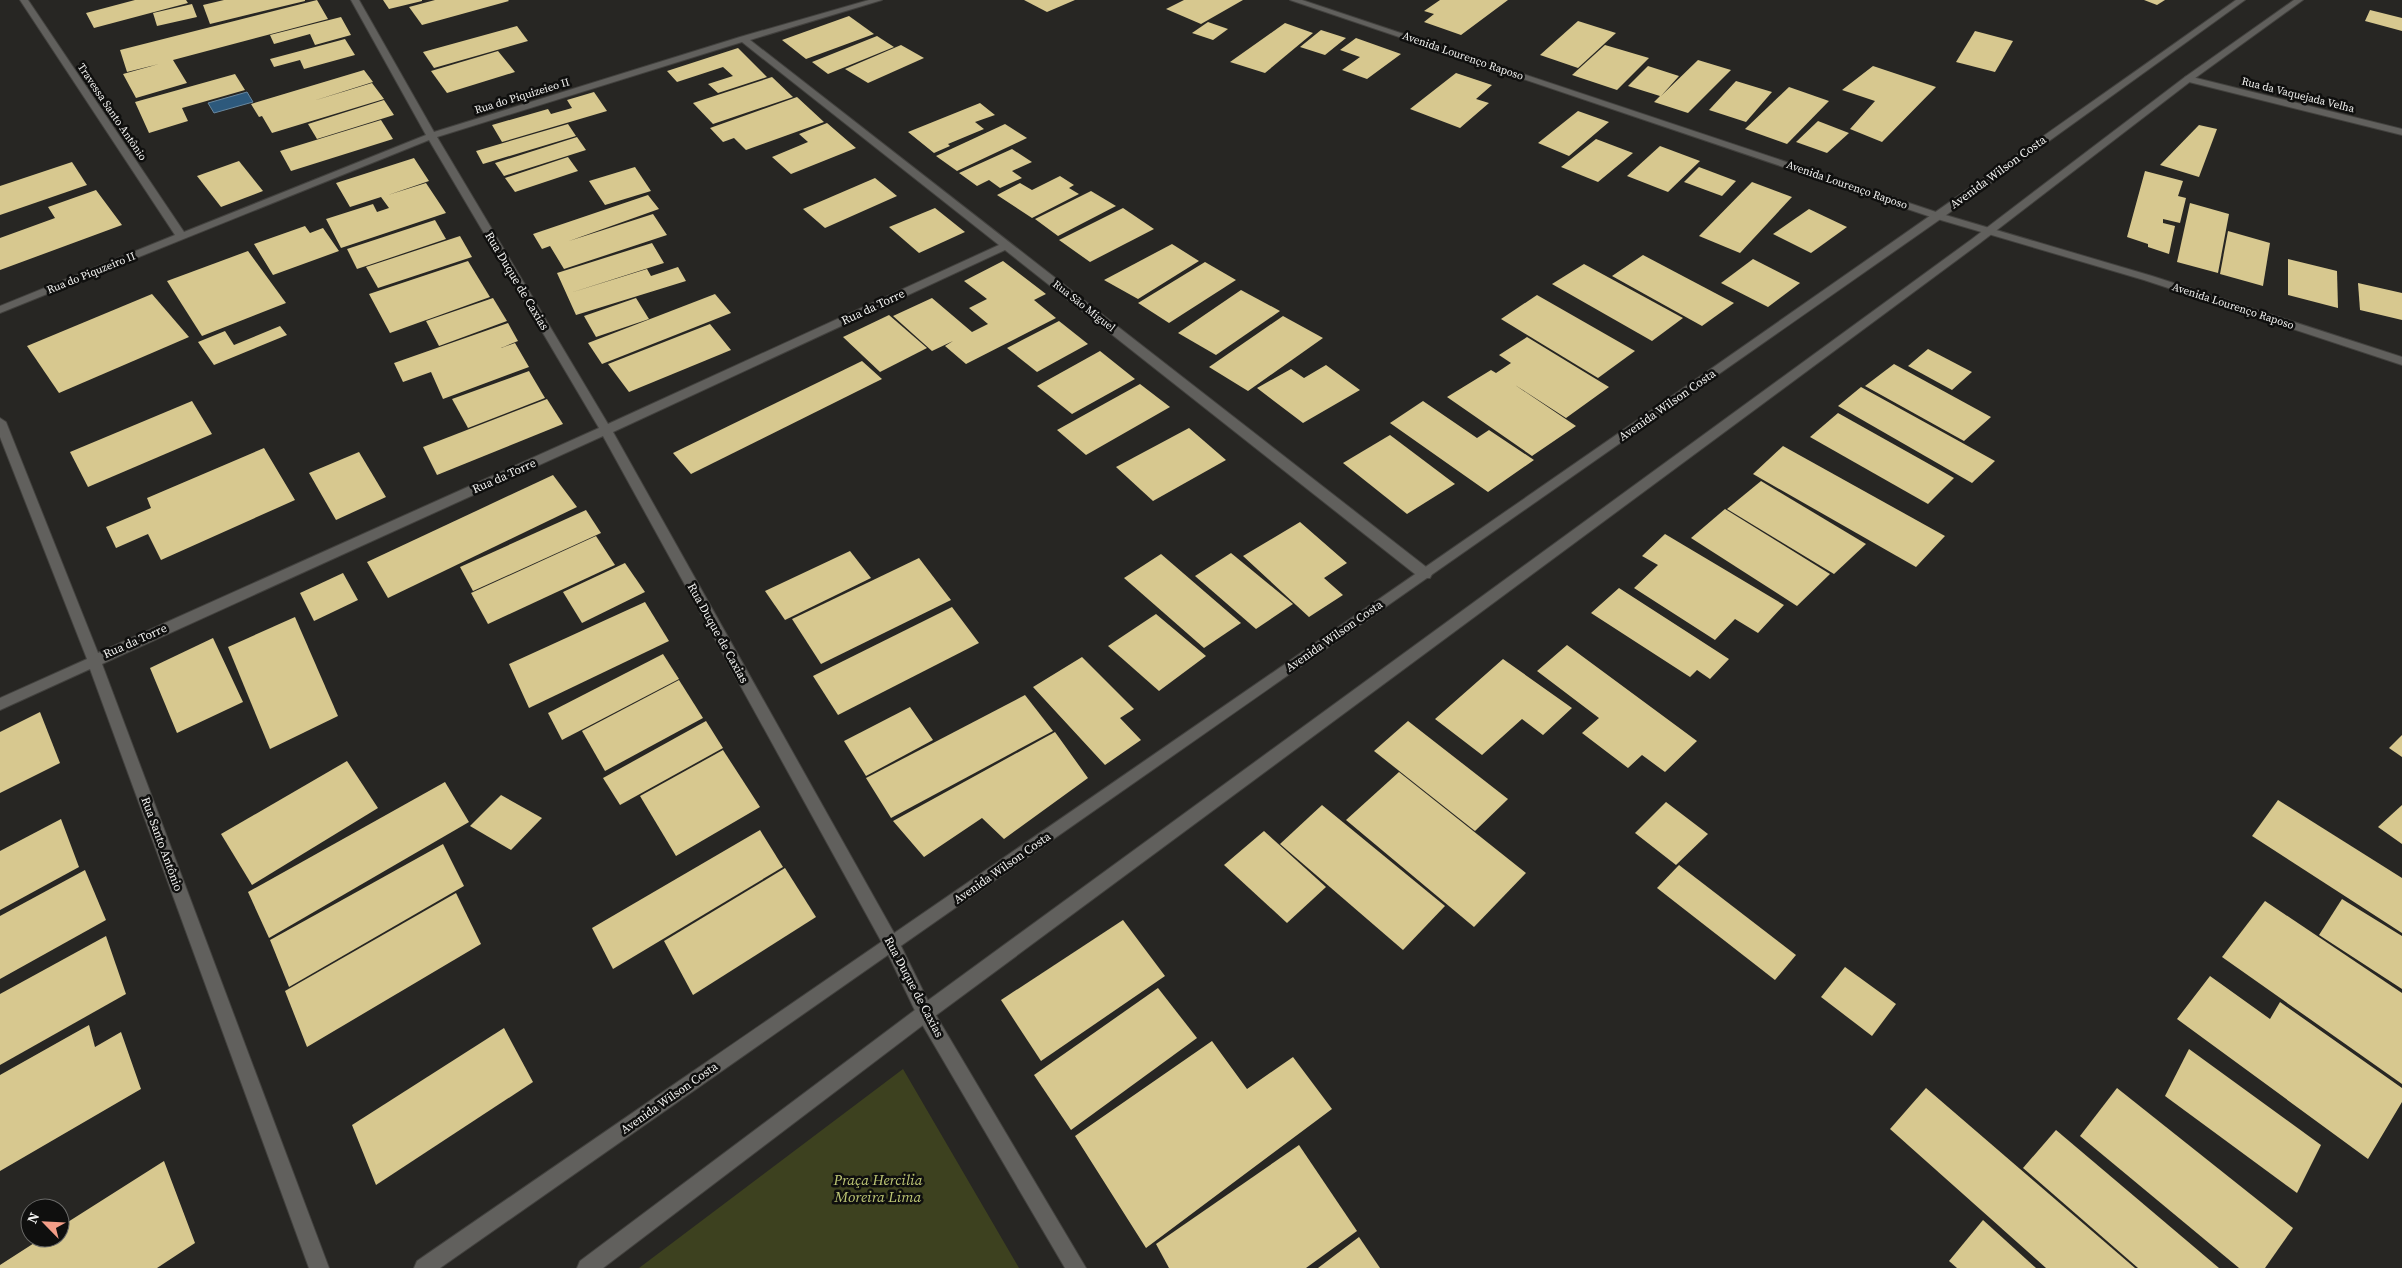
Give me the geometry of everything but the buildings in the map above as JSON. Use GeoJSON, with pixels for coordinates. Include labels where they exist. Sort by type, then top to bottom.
{"type":"FeatureCollection","features":[{"type":"Feature","properties":{"kind":"street","name":"Travessa Santo Antônio"},"geometry":{"type":"LineString","coordinates":[[24,0],[181,236]]}},
{"type":"Feature","properties":{"kind":"street","name":"Rua Duque de Caxias"},"geometry":{"type":"LineString","coordinates":[[356,0],[431,136],[606,430],[892,944],[925,1013],[1076,1268]]}},
{"type":"Feature","properties":{"kind":"street","name":"Rua do Piquizeieo II"},"geometry":{"type":"LineString","coordinates":[[181,236],[431,136],[743,39],[878,0]]}},
{"type":"Feature","properties":{"kind":"street","name":"Avenida Lourenço Raposo"},"geometry":{"type":"LineString","coordinates":[[1294,0],[1938,216],[2148,278],[2402,361]]}},
{"type":"Feature","properties":{"kind":"street","name":"Avenida Wilson Costa"},"geometry":{"type":"LineString","coordinates":[[424,1268],[1425,574],[1938,216],[2241,0]]}},
{"type":"Feature","properties":{"kind":"street"},"geometry":{"type":"LineString","coordinates":[[587,1268],[925,1013],[1989,231],[2188,79],[2299,0]]}},
{"type":"Feature","properties":{"kind":"street","name":"Rua São Miguel"},"geometry":{"type":"LineString","coordinates":[[743,39],[1425,574]]}},
{"type":"Feature","properties":{"kind":"street","name":"Rua da Vaquejada Velha"},"geometry":{"type":"LineString","coordinates":[[2188,79],[2402,132]]}},
{"type":"Feature","properties":{"kind":"street","name":"Rua do Piquzeiro II"},"geometry":{"type":"LineString","coordinates":[[0,310],[181,236]]}},
{"type":"Feature","properties":{"kind":"street","name":"Rua da Torre"},"geometry":{"type":"LineString","coordinates":[[0,704],[606,430],[1008,245]]}},
{"type":"Feature","properties":{"kind":"street","name":"Rua Santo Antônio"},"geometry":{"type":"LineString","coordinates":[[0,422],[94,660],[319,1268]]}},
{"type":"Feature","properties":{"kind":"green space","name":"Praça Hercilia Moreira Lima"},"geometry":{"type":"Polygon","coordinates":[[[903,1069],[1019,1268],[639,1268],[903,1069]]]}},
{"type":"Feature","properties":{"kind":"water"},"geometry":{"type":"Polygon","coordinates":[[[247,92],[253,102],[214,113],[208,103],[247,92]]]}}]}
